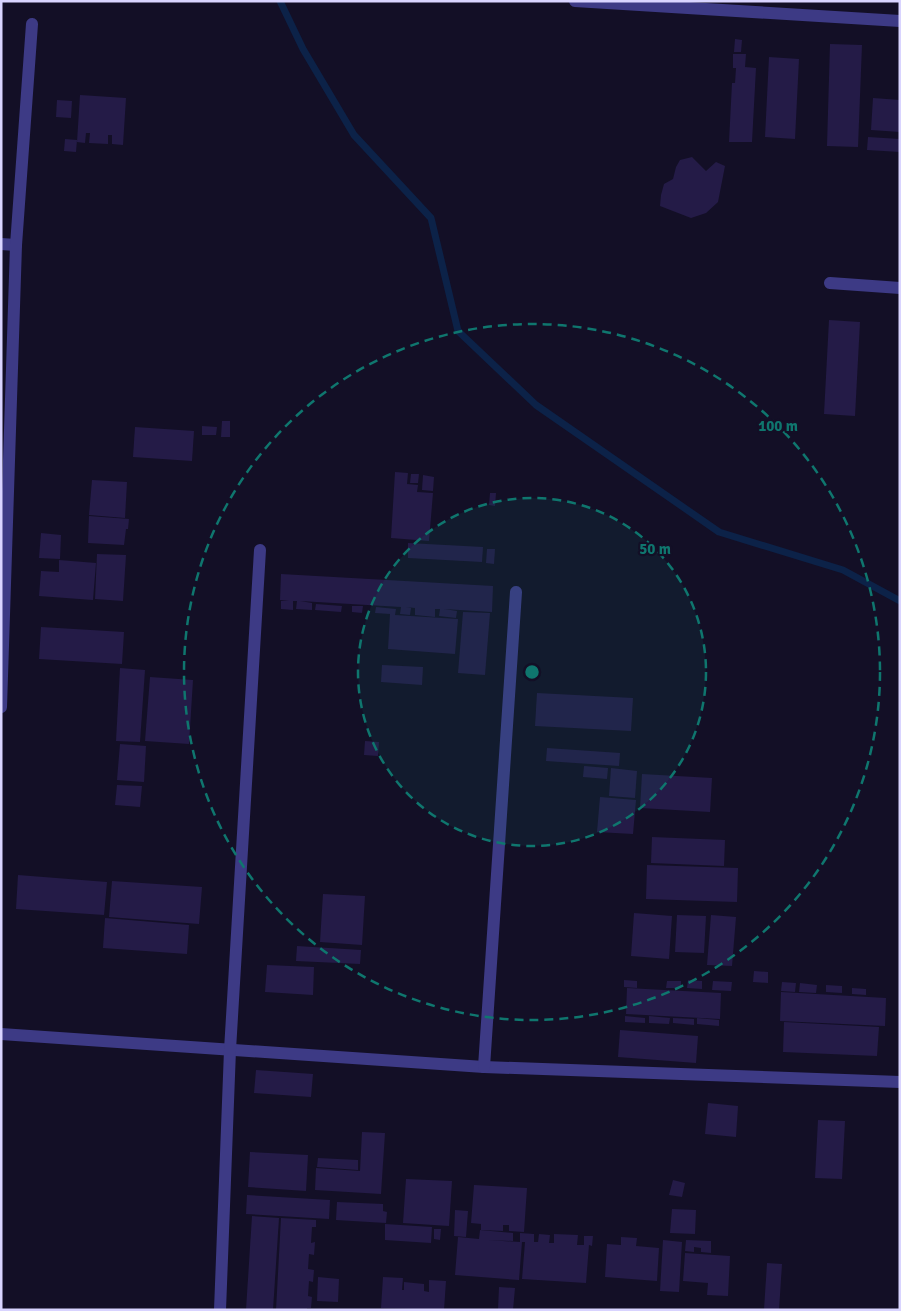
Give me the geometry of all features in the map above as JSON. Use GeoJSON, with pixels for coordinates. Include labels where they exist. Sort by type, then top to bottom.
{"type":"FeatureCollection","features":[{"type":"Feature","properties":{"kind":"street"},"geometry":{"type":"LineString","coordinates":[[575,1],[900,21]]}},
{"type":"Feature","properties":{"kind":"street"},"geometry":{"type":"LineString","coordinates":[[1,707],[16,245],[32,24]]}},
{"type":"Feature","properties":{"kind":"street"},"geometry":{"type":"LineString","coordinates":[[1,244],[16,245]]}},
{"type":"Feature","properties":{"kind":"street"},"geometry":{"type":"LineString","coordinates":[[830,284],[900,288]]}},
{"type":"Feature","properties":{"kind":"street"},"geometry":{"type":"LineString","coordinates":[[220,1310],[230,1050],[260,550]]}},
{"type":"Feature","properties":{"kind":"street"},"geometry":{"type":"LineString","coordinates":[[484,1067],[516,592]]}},
{"type":"Feature","properties":{"kind":"street"},"geometry":{"type":"LineString","coordinates":[[1,1034],[484,1067],[900,1082]]}},
{"type":"Feature","properties":{"kind":"building"},"geometry":{"type":"Polygon","coordinates":[[[735,39],[742,40],[741,52],[734,52],[735,39]]]}},
{"type":"Feature","properties":{"kind":"building"},"geometry":{"type":"Polygon","coordinates":[[[830,44],[862,45],[858,147],[827,146],[830,44]]]}},
{"type":"Feature","properties":{"kind":"building"},"geometry":{"type":"Polygon","coordinates":[[[733,54],[746,54],[745,67],[756,68],[752,142],[729,142],[732,83],[735,83],[736,68],[733,68],[733,54]]]}},
{"type":"Feature","properties":{"kind":"building"},"geometry":{"type":"Polygon","coordinates":[[[769,57],[799,59],[795,139],[765,137],[769,57]]]}},
{"type":"Feature","properties":{"kind":"building"},"geometry":{"type":"Polygon","coordinates":[[[80,95],[126,98],[123,145],[112,144],[112,135],[108,135],[108,144],[89,143],[90,133],[86,133],[85,143],[77,142],[80,95]]]}},
{"type":"Feature","properties":{"kind":"building"},"geometry":{"type":"Polygon","coordinates":[[[873,98],[900,100],[900,132],[871,130],[873,98]]]}},
{"type":"Feature","properties":{"kind":"building"},"geometry":{"type":"Polygon","coordinates":[[[57,100],[72,101],[71,118],[56,117],[57,100]]]}},
{"type":"Feature","properties":{"kind":"building"},"geometry":{"type":"Polygon","coordinates":[[[868,137],[900,139],[900,152],[867,150],[868,137]]]}},
{"type":"Feature","properties":{"kind":"building"},"geometry":{"type":"Polygon","coordinates":[[[65,139],[77,140],[76,152],[64,151],[65,139]]]}},
{"type":"Feature","properties":{"kind":"building"},"geometry":{"type":"Polygon","coordinates":[[[692,157],[706,171],[716,162],[725,166],[718,202],[706,213],[691,218],[660,206],[664,184],[673,179],[680,160],[692,157]]]}},
{"type":"Feature","properties":{"kind":"building"},"geometry":{"type":"Polygon","coordinates":[[[829,320],[860,322],[855,416],[824,414],[829,320]]]}},
{"type":"Feature","properties":{"kind":"building"},"geometry":{"type":"Polygon","coordinates":[[[222,421],[230,421],[230,437],[221,437],[222,421]]]}},
{"type":"Feature","properties":{"kind":"building"},"geometry":{"type":"Polygon","coordinates":[[[202,426],[217,427],[216,435],[202,435],[202,426]]]}},
{"type":"Feature","properties":{"kind":"building"},"geometry":{"type":"Polygon","coordinates":[[[135,427],[194,431],[192,461],[133,457],[135,427]]]}},
{"type":"Feature","properties":{"kind":"building"},"geometry":{"type":"Polygon","coordinates":[[[395,472],[408,473],[407,484],[418,485],[417,492],[433,493],[429,541],[391,538],[395,472]]]}},
{"type":"Feature","properties":{"kind":"building"},"geometry":{"type":"Polygon","coordinates":[[[411,474],[419,474],[418,483],[410,483],[411,474]]]}},
{"type":"Feature","properties":{"kind":"building"},"geometry":{"type":"Polygon","coordinates":[[[423,475],[434,477],[433,491],[422,490],[423,475]]]}},
{"type":"Feature","properties":{"kind":"building"},"geometry":{"type":"Polygon","coordinates":[[[92,480],[127,482],[125,518],[89,515],[92,480]]]}},
{"type":"Feature","properties":{"kind":"building"},"geometry":{"type":"Polygon","coordinates":[[[490,493],[496,493],[495,506],[489,505],[490,493]]]}},
{"type":"Feature","properties":{"kind":"building"},"geometry":{"type":"Polygon","coordinates":[[[89,516],[129,519],[124,545],[88,543],[89,516]]]}},
{"type":"Feature","properties":{"kind":"building"},"geometry":{"type":"Polygon","coordinates":[[[41,533],[61,535],[60,559],[39,558],[41,533]]]}},
{"type":"Feature","properties":{"kind":"building"},"geometry":{"type":"Polygon","coordinates":[[[408,543],[483,547],[482,562],[408,558],[408,543]]]}},
{"type":"Feature","properties":{"kind":"building"},"geometry":{"type":"Polygon","coordinates":[[[487,549],[495,549],[494,564],[486,563],[487,549]]]}},
{"type":"Feature","properties":{"kind":"building"},"geometry":{"type":"Polygon","coordinates":[[[97,554],[126,555],[123,601],[95,599],[97,554]]]}},
{"type":"Feature","properties":{"kind":"building"},"geometry":{"type":"Polygon","coordinates":[[[59,560],[96,563],[93,600],[39,596],[41,571],[59,572],[59,560]]]}},
{"type":"Feature","properties":{"kind":"building"},"geometry":{"type":"Polygon","coordinates":[[[281,574],[493,586],[492,612],[444,609],[457,611],[456,618],[439,616],[440,609],[435,609],[435,617],[415,615],[415,608],[406,607],[411,608],[410,615],[400,614],[401,607],[300,601],[312,603],[312,610],[296,609],[297,601],[293,601],[293,610],[281,609],[281,601],[289,601],[280,600],[281,574]]]}},
{"type":"Feature","properties":{"kind":"building"},"geometry":{"type":"Polygon","coordinates":[[[316,604],[342,606],[341,612],[315,610],[316,604]]]}},
{"type":"Feature","properties":{"kind":"building"},"geometry":{"type":"Polygon","coordinates":[[[352,606],[363,606],[362,613],[352,612],[352,606]]]}},
{"type":"Feature","properties":{"kind":"building"},"geometry":{"type":"Polygon","coordinates":[[[376,607],[396,609],[395,615],[458,619],[455,654],[388,649],[390,614],[375,613],[376,607]]]}},
{"type":"Feature","properties":{"kind":"building"},"geometry":{"type":"Polygon","coordinates":[[[463,612],[490,613],[485,675],[458,673],[463,612]]]}},
{"type":"Feature","properties":{"kind":"building"},"geometry":{"type":"Polygon","coordinates":[[[41,627],[124,632],[122,664],[39,659],[41,627]]]}},
{"type":"Feature","properties":{"kind":"building"},"geometry":{"type":"Polygon","coordinates":[[[382,665],[423,667],[422,685],[381,682],[382,665]]]}},
{"type":"Feature","properties":{"kind":"building"},"geometry":{"type":"Polygon","coordinates":[[[120,668],[145,670],[140,742],[116,741],[120,668]]]}},
{"type":"Feature","properties":{"kind":"building"},"geometry":{"type":"Polygon","coordinates":[[[150,677],[193,680],[189,744],[145,741],[150,677]]]}},
{"type":"Feature","properties":{"kind":"building"},"geometry":{"type":"Polygon","coordinates":[[[537,693],[633,698],[631,731],[535,726],[537,693]]]}},
{"type":"Feature","properties":{"kind":"building"},"geometry":{"type":"Polygon","coordinates":[[[365,741],[379,742],[378,756],[364,755],[365,741]]]}},
{"type":"Feature","properties":{"kind":"building"},"geometry":{"type":"Polygon","coordinates":[[[120,744],[146,746],[144,782],[117,780],[120,744]]]}},
{"type":"Feature","properties":{"kind":"building"},"geometry":{"type":"Polygon","coordinates":[[[547,748],[620,753],[619,766],[546,761],[547,748]]]}},
{"type":"Feature","properties":{"kind":"building"},"geometry":{"type":"Polygon","coordinates":[[[584,766],[608,768],[607,779],[583,777],[584,766]]]}},
{"type":"Feature","properties":{"kind":"building"},"geometry":{"type":"Polygon","coordinates":[[[611,768],[637,771],[635,798],[609,796],[611,768]]]}},
{"type":"Feature","properties":{"kind":"building"},"geometry":{"type":"Polygon","coordinates":[[[642,774],[712,778],[710,812],[640,808],[642,774]]]}},
{"type":"Feature","properties":{"kind":"building"},"geometry":{"type":"Polygon","coordinates":[[[117,785],[142,786],[140,807],[115,805],[117,785]]]}},
{"type":"Feature","properties":{"kind":"building"},"geometry":{"type":"Polygon","coordinates":[[[600,797],[636,800],[633,834],[597,832],[600,797]]]}},
{"type":"Feature","properties":{"kind":"building"},"geometry":{"type":"Polygon","coordinates":[[[652,837],[725,840],[724,866],[651,863],[652,837]]]}},
{"type":"Feature","properties":{"kind":"building"},"geometry":{"type":"Polygon","coordinates":[[[647,865],[738,868],[737,902],[646,899],[647,865]]]}},
{"type":"Feature","properties":{"kind":"building"},"geometry":{"type":"Polygon","coordinates":[[[18,875],[107,882],[104,915],[16,909],[18,875]]]}},
{"type":"Feature","properties":{"kind":"building"},"geometry":{"type":"Polygon","coordinates":[[[112,881],[202,887],[199,924],[109,917],[112,881]]]}},
{"type":"Feature","properties":{"kind":"building"},"geometry":{"type":"Polygon","coordinates":[[[323,894],[365,896],[362,945],[320,942],[323,894]]]}},
{"type":"Feature","properties":{"kind":"building"},"geometry":{"type":"Polygon","coordinates":[[[634,913],[672,916],[669,959],[631,956],[634,913]]]}},
{"type":"Feature","properties":{"kind":"building"},"geometry":{"type":"Polygon","coordinates":[[[677,915],[706,916],[704,953],[675,952],[677,915]]]}},
{"type":"Feature","properties":{"kind":"building"},"geometry":{"type":"Polygon","coordinates":[[[711,915],[736,917],[732,966],[707,965],[711,915]]]}},
{"type":"Feature","properties":{"kind":"building"},"geometry":{"type":"Polygon","coordinates":[[[105,918],[189,925],[187,954],[103,948],[105,918]]]}},
{"type":"Feature","properties":{"kind":"building"},"geometry":{"type":"Polygon","coordinates":[[[297,946],[361,950],[360,964],[296,961],[297,946]]]}},
{"type":"Feature","properties":{"kind":"building"},"geometry":{"type":"Polygon","coordinates":[[[267,965],[314,967],[313,995],[265,992],[267,965]]]}},
{"type":"Feature","properties":{"kind":"building"},"geometry":{"type":"Polygon","coordinates":[[[754,971],[768,972],[768,983],[753,982],[754,971]]]}},
{"type":"Feature","properties":{"kind":"building"},"geometry":{"type":"Polygon","coordinates":[[[624,980],[637,981],[637,988],[624,987],[624,980]]]}},
{"type":"Feature","properties":{"kind":"building"},"geometry":{"type":"Polygon","coordinates":[[[688,980],[702,981],[702,989],[687,988],[688,980]]]}},
{"type":"Feature","properties":{"kind":"building"},"geometry":{"type":"Polygon","coordinates":[[[667,981],[681,981],[681,988],[666,988],[667,981]]]}},
{"type":"Feature","properties":{"kind":"building"},"geometry":{"type":"Polygon","coordinates":[[[713,981],[732,982],[731,991],[712,990],[713,981]]]}},
{"type":"Feature","properties":{"kind":"building"},"geometry":{"type":"Polygon","coordinates":[[[782,982],[796,983],[795,992],[781,991],[782,982]]]}},
{"type":"Feature","properties":{"kind":"building"},"geometry":{"type":"Polygon","coordinates":[[[800,983],[817,985],[816,993],[799,992],[800,983]]]}},
{"type":"Feature","properties":{"kind":"building"},"geometry":{"type":"Polygon","coordinates":[[[826,985],[842,986],[842,993],[826,992],[826,985]]]}},
{"type":"Feature","properties":{"kind":"building"},"geometry":{"type":"Polygon","coordinates":[[[627,988],[721,993],[720,1019],[626,1014],[627,988]]]}},
{"type":"Feature","properties":{"kind":"building"},"geometry":{"type":"Polygon","coordinates":[[[852,988],[866,989],[866,995],[852,994],[852,988]]]}},
{"type":"Feature","properties":{"kind":"building"},"geometry":{"type":"Polygon","coordinates":[[[781,992],[886,998],[885,1026],[780,1021],[781,992]]]}},
{"type":"Feature","properties":{"kind":"building"},"geometry":{"type":"Polygon","coordinates":[[[625,1016],[645,1018],[645,1023],[625,1022],[625,1016]]]}},
{"type":"Feature","properties":{"kind":"building"},"geometry":{"type":"Polygon","coordinates":[[[649,1016],[670,1018],[669,1024],[649,1023],[649,1016]]]}},
{"type":"Feature","properties":{"kind":"building"},"geometry":{"type":"Polygon","coordinates":[[[673,1018],[694,1019],[694,1025],[673,1023],[673,1018]]]}},
{"type":"Feature","properties":{"kind":"building"},"geometry":{"type":"Polygon","coordinates":[[[697,1018],[719,1020],[719,1026],[697,1024],[697,1018]]]}},
{"type":"Feature","properties":{"kind":"building"},"geometry":{"type":"Polygon","coordinates":[[[784,1022],[879,1027],[877,1056],[783,1052],[784,1022]]]}},
{"type":"Feature","properties":{"kind":"building"},"geometry":{"type":"Polygon","coordinates":[[[620,1030],[698,1036],[696,1063],[618,1057],[620,1030]]]}},
{"type":"Feature","properties":{"kind":"building"},"geometry":{"type":"Polygon","coordinates":[[[256,1070],[313,1074],[311,1097],[254,1093],[256,1070]]]}},
{"type":"Feature","properties":{"kind":"building"},"geometry":{"type":"Polygon","coordinates":[[[708,1103],[738,1106],[736,1137],[705,1134],[708,1103]]]}},
{"type":"Feature","properties":{"kind":"building"},"geometry":{"type":"Polygon","coordinates":[[[818,1120],[845,1121],[842,1179],[815,1178],[818,1120]]]}},
{"type":"Feature","properties":{"kind":"building"},"geometry":{"type":"Polygon","coordinates":[[[362,1132],[385,1133],[381,1194],[315,1190],[316,1168],[360,1171],[362,1132]]]}},
{"type":"Feature","properties":{"kind":"building"},"geometry":{"type":"Polygon","coordinates":[[[250,1152],[308,1155],[306,1191],[248,1187],[250,1152]]]}},
{"type":"Feature","properties":{"kind":"building"},"geometry":{"type":"Polygon","coordinates":[[[318,1158],[358,1160],[358,1170],[317,1167],[318,1158]]]}},
{"type":"Feature","properties":{"kind":"building"},"geometry":{"type":"Polygon","coordinates":[[[406,1179],[452,1181],[449,1226],[403,1223],[406,1179]]]}},
{"type":"Feature","properties":{"kind":"building"},"geometry":{"type":"Polygon","coordinates":[[[673,1180],[685,1183],[682,1197],[669,1195],[673,1180]]]}},
{"type":"Feature","properties":{"kind":"building"},"geometry":{"type":"Polygon","coordinates":[[[474,1185],[527,1188],[524,1232],[509,1231],[509,1225],[503,1225],[503,1231],[481,1230],[481,1224],[471,1223],[474,1185]]]}},
{"type":"Feature","properties":{"kind":"building"},"geometry":{"type":"Polygon","coordinates":[[[247,1195],[330,1200],[329,1219],[246,1214],[247,1195]]]}},
{"type":"Feature","properties":{"kind":"building"},"geometry":{"type":"Polygon","coordinates":[[[337,1202],[383,1204],[383,1211],[387,1212],[386,1223],[336,1220],[337,1202]]]}},
{"type":"Feature","properties":{"kind":"building"},"geometry":{"type":"Polygon","coordinates":[[[672,1209],[696,1210],[695,1234],[670,1233],[672,1209]]]}},
{"type":"Feature","properties":{"kind":"building"},"geometry":{"type":"Polygon","coordinates":[[[455,1210],[468,1211],[466,1237],[454,1236],[455,1210]]]}},
{"type":"Feature","properties":{"kind":"building"},"geometry":{"type":"Polygon","coordinates":[[[252,1216],[279,1218],[273,1310],[246,1310],[252,1216]]]}},
{"type":"Feature","properties":{"kind":"building"},"geometry":{"type":"Polygon","coordinates":[[[281,1218],[316,1220],[316,1227],[312,1227],[311,1243],[315,1242],[314,1255],[309,1254],[308,1269],[314,1270],[313,1282],[309,1281],[308,1296],[312,1297],[311,1308],[307,1308],[307,1310],[276,1310],[281,1218]]]}},
{"type":"Feature","properties":{"kind":"building"},"geometry":{"type":"Polygon","coordinates":[[[385,1224],[432,1227],[431,1243],[385,1240],[385,1224]]]}},
{"type":"Feature","properties":{"kind":"building"},"geometry":{"type":"Polygon","coordinates":[[[434,1229],[441,1229],[440,1240],[434,1239],[434,1229]]]}},
{"type":"Feature","properties":{"kind":"building"},"geometry":{"type":"Polygon","coordinates":[[[480,1230],[513,1233],[513,1241],[488,1240],[520,1242],[520,1233],[534,1234],[534,1242],[538,1242],[539,1234],[550,1235],[549,1243],[554,1243],[554,1234],[578,1235],[577,1245],[584,1245],[584,1236],[593,1236],[592,1246],[589,1245],[586,1283],[522,1279],[525,1242],[522,1242],[519,1280],[455,1275],[458,1237],[479,1239],[480,1230]]]}},
{"type":"Feature","properties":{"kind":"building"},"geometry":{"type":"Polygon","coordinates":[[[621,1237],[637,1238],[636,1246],[659,1248],[657,1281],[605,1277],[607,1244],[621,1245],[621,1237]]]}},
{"type":"Feature","properties":{"kind":"building"},"geometry":{"type":"Polygon","coordinates":[[[663,1240],[682,1242],[679,1292],[660,1291],[663,1240]]]}},
{"type":"Feature","properties":{"kind":"building"},"geometry":{"type":"Polygon","coordinates":[[[686,1240],[711,1241],[711,1253],[701,1252],[701,1248],[694,1247],[694,1252],[685,1251],[686,1240]]]}},
{"type":"Feature","properties":{"kind":"building"},"geometry":{"type":"Polygon","coordinates":[[[685,1253],[730,1256],[728,1296],[707,1295],[708,1283],[683,1281],[685,1253]]]}},
{"type":"Feature","properties":{"kind":"building"},"geometry":{"type":"Polygon","coordinates":[[[767,1263],[782,1264],[779,1310],[764,1310],[767,1263]]]}},
{"type":"Feature","properties":{"kind":"building"},"geometry":{"type":"Polygon","coordinates":[[[318,1277],[339,1279],[338,1302],[317,1301],[318,1277]]]}},
{"type":"Feature","properties":{"kind":"building"},"geometry":{"type":"Polygon","coordinates":[[[383,1277],[403,1278],[402,1290],[404,1290],[404,1282],[424,1284],[424,1291],[429,1292],[429,1280],[446,1281],[444,1310],[381,1308],[383,1277]]]}},
{"type":"Feature","properties":{"kind":"building"},"geometry":{"type":"Polygon","coordinates":[[[499,1287],[515,1288],[513,1310],[498,1310],[499,1287]]]}},
{"type":"Feature","properties":{"kind":"waterway"},"geometry":{"type":"LineString","coordinates":[[280,1],[303,49],[354,135],[431,218],[458,331],[536,405],[719,532],[843,570],[900,601]]}}]}
